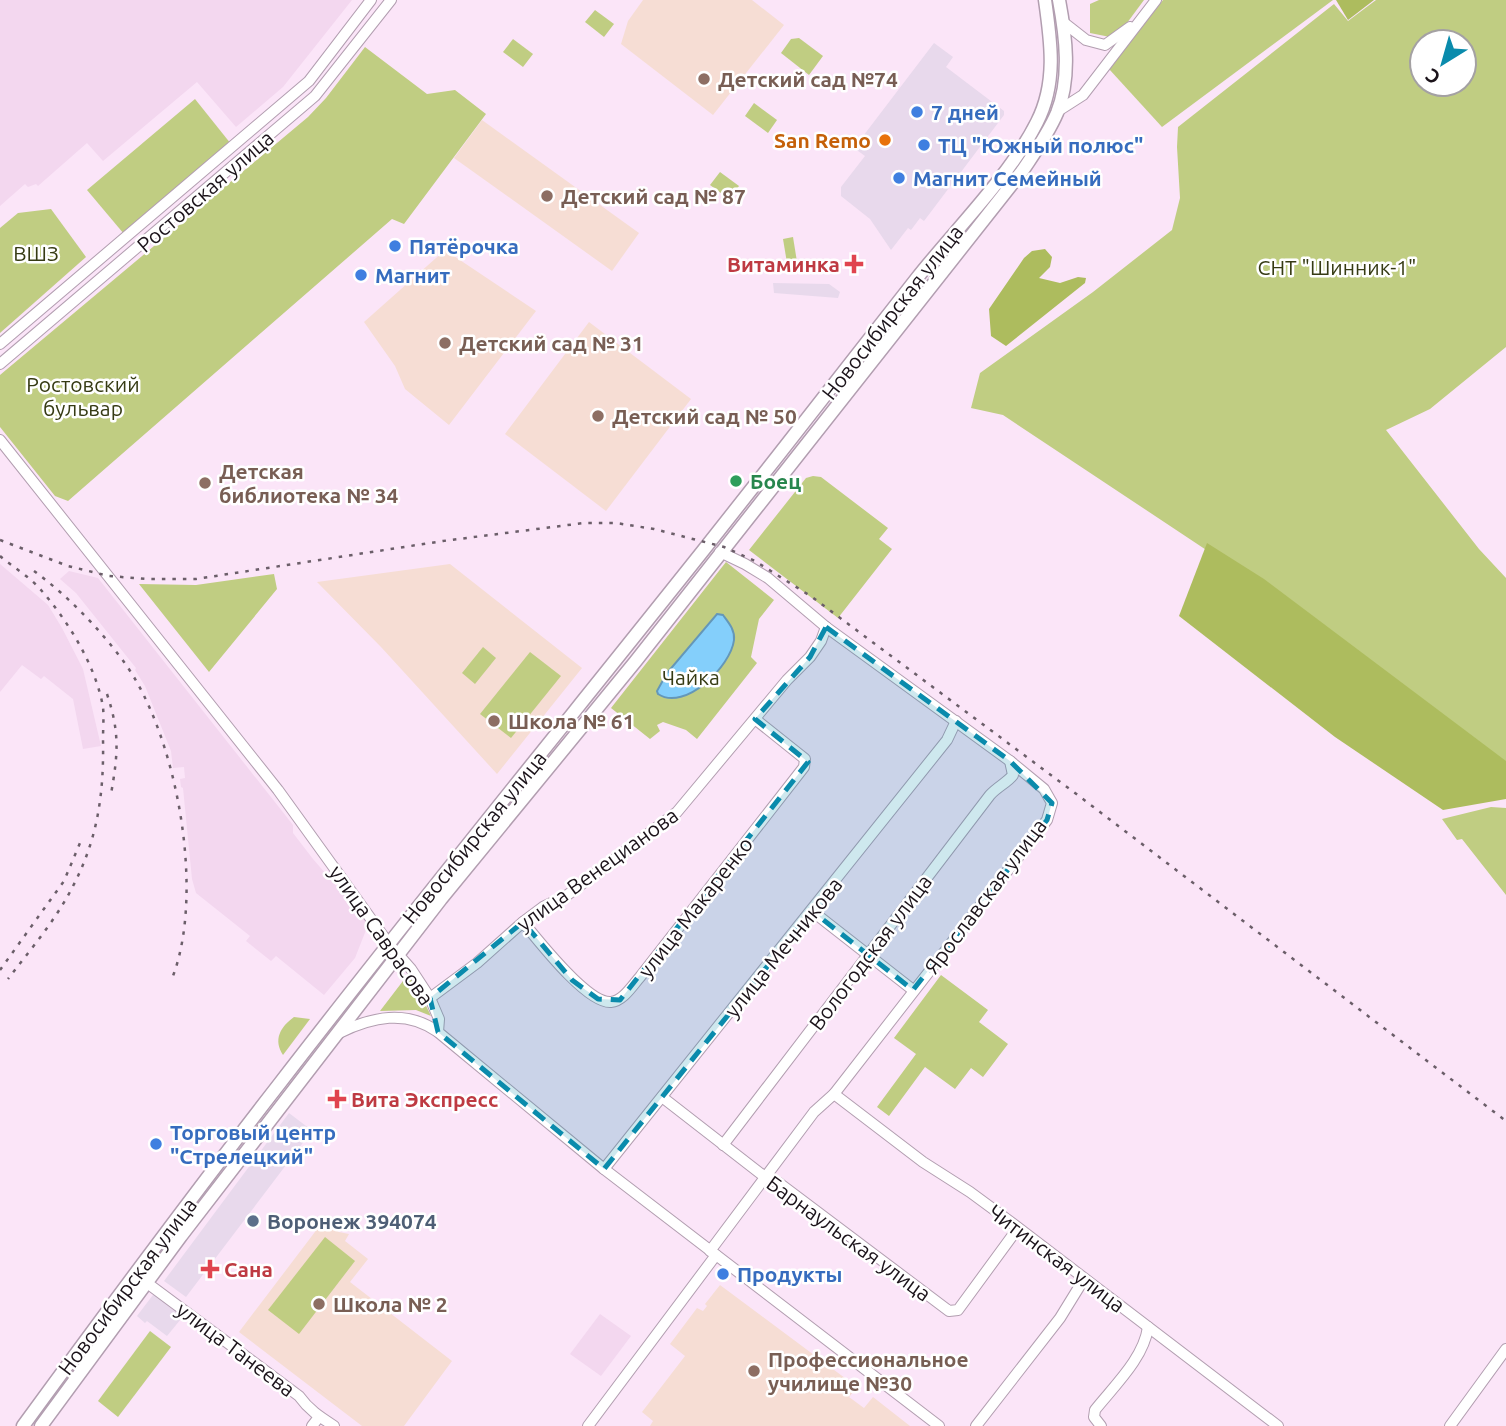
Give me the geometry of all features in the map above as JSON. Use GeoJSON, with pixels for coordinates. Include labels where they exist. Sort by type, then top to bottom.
{"type":"FeatureCollection","features":[{"type":"Feature","properties":{"kind":"main road","name":"Новосибирская улица"},"geometry":{"type":"LineString","coordinates":[[23,1426],[135,1274],[389,944],[494,810],[616,662],[1011,162],[1040,118],[1050,80],[1051,43],[1045,0]]}},
{"type":"Feature","properties":{"kind":"main road","name":"Новосибирская улица"},"geometry":{"type":"LineString","coordinates":[[41,1426],[271,1117],[1023,170],[1058,111],[1066,62],[1059,0]]}},
{"type":"Feature","properties":{"kind":"street","name":"Ростовская улица"},"geometry":{"type":"LineString","coordinates":[[0,344],[309,81],[371,0]]}},
{"type":"Feature","properties":{"kind":"street","name":"Ростовская улица"},"geometry":{"type":"LineString","coordinates":[[0,364],[238,163],[320,90],[391,0]]}},
{"type":"Feature","properties":{"kind":"street","name":"Новосибирская улица"},"geometry":{"type":"LineString","coordinates":[[1058,111],[1083,95],[1156,0]]}},
{"type":"Feature","properties":{"kind":"street","name":"Новосибирская улица"},"geometry":{"type":"LineString","coordinates":[[1063,22],[1086,40],[1105,45],[1144,15]]}},
{"type":"Feature","properties":{"kind":"street"},"geometry":{"type":"LineString","coordinates":[[309,81],[320,90]]}},
{"type":"Feature","properties":{"kind":"street","name":"улица Саврасова"},"geometry":{"type":"LineString","coordinates":[[0,440],[278,790],[430,998],[439,1019],[438,1032],[604,1169],[939,1426]]}},
{"type":"Feature","properties":{"kind":"street","name":"Ярославская улица"},"geometry":{"type":"LineString","coordinates":[[588,1426],[765,1177],[814,1112],[834,1094],[1047,820],[1052,803],[1044,789],[1010,761],[826,627],[768,578],[720,552]]}},
{"type":"Feature","properties":{"kind":"street","name":"улица Венецианова"},"geometry":{"type":"LineString","coordinates":[[430,998],[477,963],[523,922],[566,896],[677,812],[810,657],[821,641],[826,627]]}},
{"type":"Feature","properties":{"kind":"street","name":"улица Макаренко"},"geometry":{"type":"LineString","coordinates":[[523,922],[572,979],[598,999],[609,1003],[620,1000],[804,767],[805,759],[755,719]]}},
{"type":"Feature","properties":{"kind":"street","name":"улица Мечникова"},"geometry":{"type":"LineString","coordinates":[[604,1169],[947,740],[956,721]]}},
{"type":"Feature","properties":{"kind":"street","name":"Вологодская улица"},"geometry":{"type":"LineString","coordinates":[[723,1145],[990,795],[1000,783],[1009,780],[1013,775],[1010,761]]}},
{"type":"Feature","properties":{"kind":"street"},"geometry":{"type":"LineString","coordinates":[[812,911],[913,990]]}},
{"type":"Feature","properties":{"kind":"street"},"geometry":{"type":"LineString","coordinates":[[338,1034],[367,1021],[388,1017],[409,1018],[427,1024],[438,1032]]}},
{"type":"Feature","properties":{"kind":"street","name":"Читинская улица"},"geometry":{"type":"LineString","coordinates":[[834,1094],[923,1162],[970,1192],[1278,1426]]}},
{"type":"Feature","properties":{"kind":"street","name":"Барнаульская улица"},"geometry":{"type":"LineString","coordinates":[[662,1097],[765,1177],[779,1183],[950,1311],[958,1310],[1018,1228]]}},
{"type":"Feature","properties":{"kind":"street","name":"улица Танеева"},"geometry":{"type":"LineString","coordinates":[[135,1274],[334,1426]]}},
{"type":"Feature","properties":{"kind":"street"},"geometry":{"type":"LineString","coordinates":[[976,1426],[1060,1318],[1084,1279]]}},
{"type":"Feature","properties":{"kind":"street"},"geometry":{"type":"LineString","coordinates":[[1101,1426],[1094,1417],[1095,1410],[1124,1375],[1144,1344],[1148,1327]]}},
{"type":"Feature","properties":{"kind":"street"},"geometry":{"type":"LineString","coordinates":[[1451,1426],[1506,1349]]}},
{"type":"Feature","properties":{"kind":"street"},"geometry":{"type":"LineString","coordinates":[[312,1426],[319,1416]]}},
{"type":"Feature","properties":{"kind":"highlighted area"},"geometry":{"type":"Polygon","coordinates":[[[826,627],[1010,761],[1052,803],[1047,820],[913,990],[812,911],[604,1169],[438,1032],[430,998],[523,922],[572,980],[598,999],[620,1000],[808,762],[755,719],[810,657],[826,627]]]}},
{"type":"Feature","properties":{"kind":"shaded area"},"geometry":{"type":"Polygon","coordinates":[[[0,0],[352,0],[283,87],[236,127],[197,82],[103,161],[87,143],[38,186],[36,184],[28,187],[25,184],[0,206],[0,0]]]}},
{"type":"Feature","properties":{"kind":"shaded area","name":"Детский сад №74"},"geometry":{"type":"Polygon","coordinates":[[[643,0],[752,0],[784,25],[713,115],[621,44],[628,21],[643,0]]]}},
{"type":"Feature","properties":{"kind":"shaded area"},"geometry":{"type":"Polygon","coordinates":[[[934,43],[953,57],[946,67],[1004,111],[1004,115],[924,221],[920,218],[911,230],[908,228],[891,250],[870,219],[841,196],[841,187],[865,156],[854,148],[934,43]]]}},
{"type":"Feature","properties":{"kind":"shaded area","name":"Детский сад № 87"},"geometry":{"type":"Polygon","coordinates":[[[482,120],[639,233],[612,271],[454,158],[482,120]]]}},
{"type":"Feature","properties":{"kind":"shaded area","name":"Детский сад № 31"},"geometry":{"type":"Polygon","coordinates":[[[445,250],[536,311],[449,425],[405,389],[395,366],[364,322],[445,250]]]}},
{"type":"Feature","properties":{"kind":"shaded area"},"geometry":{"type":"Polygon","coordinates":[[[773,283],[829,284],[840,292],[838,298],[774,293],[773,283]]]}},
{"type":"Feature","properties":{"kind":"shaded area","name":"Детский сад № 50"},"geometry":{"type":"Polygon","coordinates":[[[589,322],[691,399],[606,511],[505,434],[589,322]]]}},
{"type":"Feature","properties":{"kind":"shaded area"},"geometry":{"type":"Polygon","coordinates":[[[0,564],[48,605],[62,628],[83,669],[101,746],[83,749],[73,699],[44,676],[41,679],[22,665],[0,692],[0,564]]]}},
{"type":"Feature","properties":{"kind":"shaded area","name":"Школа № 61"},"geometry":{"type":"Polygon","coordinates":[[[450,564],[582,668],[497,774],[381,647],[317,582],[450,564]]]}},
{"type":"Feature","properties":{"kind":"shaded area"},"geometry":{"type":"Polygon","coordinates":[[[69,571],[98,578],[293,825],[293,833],[313,859],[365,919],[368,925],[355,958],[324,995],[276,956],[271,961],[246,941],[250,936],[196,893],[180,779],[185,778],[184,767],[173,768],[171,751],[136,668],[76,593],[60,579],[69,571]]]}},
{"type":"Feature","properties":{"kind":"shaded area"},"geometry":{"type":"Polygon","coordinates":[[[289,1113],[310,1129],[303,1138],[305,1140],[186,1297],[164,1281],[289,1113]]]}},
{"type":"Feature","properties":{"kind":"shaded area","name":"Школа № 2"},"geometry":{"type":"Polygon","coordinates":[[[324,1220],[339,1232],[349,1234],[345,1241],[368,1259],[350,1282],[452,1361],[404,1426],[362,1426],[239,1332],[324,1220]]]}},
{"type":"Feature","properties":{"kind":"shaded area","name":"Профессиональное училище №30"},"geometry":{"type":"Polygon","coordinates":[[[720,1285],[857,1387],[849,1397],[864,1408],[873,1397],[910,1426],[650,1426],[653,1421],[642,1412],[685,1356],[670,1344],[697,1308],[703,1311],[707,1306],[705,1304],[720,1285]]]}},
{"type":"Feature","properties":{"kind":"shaded area"},"geometry":{"type":"Polygon","coordinates":[[[156,1291],[185,1314],[167,1336],[137,1316],[156,1291]]]}},
{"type":"Feature","properties":{"kind":"shaded area"},"geometry":{"type":"Polygon","coordinates":[[[600,1314],[631,1336],[601,1376],[570,1354],[600,1314]]]}},
{"type":"Feature","properties":{"kind":"green space"},"geometry":{"type":"Polygon","coordinates":[[[1099,0],[1144,0],[1124,27],[1110,37],[1090,33],[1090,4],[1099,0]]]}},
{"type":"Feature","properties":{"kind":"green space"},"geometry":{"type":"Polygon","coordinates":[[[1163,0],[1333,0],[1162,127],[1109,69],[1163,0]]]}},
{"type":"Feature","properties":{"kind":"green space"},"geometry":{"type":"Polygon","coordinates":[[[1336,0],[1374,0],[1348,20],[1336,0]]]}},
{"type":"Feature","properties":{"kind":"green space","name":"СНТ \"Шинник-1\""},"geometry":{"type":"Polygon","coordinates":[[[1376,0],[1506,0],[1506,347],[1430,409],[1386,430],[1479,549],[1506,578],[1506,767],[1262,587],[1003,415],[971,408],[980,373],[1093,292],[1172,230],[1180,198],[1178,127],[1334,4],[1348,21],[1376,0]]]}},
{"type":"Feature","properties":{"kind":"green space"},"geometry":{"type":"Polygon","coordinates":[[[595,10],[614,24],[604,37],[585,22],[595,10]]]}},
{"type":"Feature","properties":{"kind":"green space"},"geometry":{"type":"Polygon","coordinates":[[[799,38],[823,56],[809,75],[781,53],[791,39],[799,38]]]}},
{"type":"Feature","properties":{"kind":"green space"},"geometry":{"type":"Polygon","coordinates":[[[513,39],[533,54],[523,67],[503,52],[513,39]]]}},
{"type":"Feature","properties":{"kind":"green space","name":"Ростовский бульвар"},"geometry":{"type":"Polygon","coordinates":[[[365,47],[427,94],[455,90],[486,114],[404,224],[392,219],[68,501],[55,496],[0,427],[0,375],[308,117],[365,47]]]}},
{"type":"Feature","properties":{"kind":"green space"},"geometry":{"type":"Polygon","coordinates":[[[195,99],[231,144],[124,234],[87,190],[195,99]]]}},
{"type":"Feature","properties":{"kind":"green space"},"geometry":{"type":"Polygon","coordinates":[[[754,103],[777,120],[768,133],[745,116],[754,103]]]}},
{"type":"Feature","properties":{"kind":"green space"},"geometry":{"type":"Polygon","coordinates":[[[720,172],[739,186],[729,199],[710,185],[720,172]]]}},
{"type":"Feature","properties":{"kind":"green space","name":"ВШЗ"},"geometry":{"type":"Polygon","coordinates":[[[51,209],[86,257],[0,333],[0,228],[18,213],[51,209]]]}},
{"type":"Feature","properties":{"kind":"green space"},"geometry":{"type":"Polygon","coordinates":[[[793,237],[798,268],[788,269],[783,239],[793,237]]]}},
{"type":"Feature","properties":{"kind":"green space"},"geometry":{"type":"Polygon","coordinates":[[[1045,249],[1052,257],[1050,267],[1039,278],[1060,283],[1078,277],[1086,278],[1085,283],[1006,346],[991,336],[989,309],[1024,258],[1032,251],[1045,249]]]}},
{"type":"Feature","properties":{"kind":"green space"},"geometry":{"type":"Polygon","coordinates":[[[821,477],[888,528],[879,539],[892,549],[838,618],[749,550],[806,478],[821,477]]]}},
{"type":"Feature","properties":{"kind":"green space"},"geometry":{"type":"Polygon","coordinates":[[[1207,543],[1264,579],[1506,761],[1506,799],[1443,810],[1335,737],[1179,616],[1207,543]]]}},
{"type":"Feature","properties":{"kind":"green space","name":"Чайка"},"geometry":{"type":"Polygon","coordinates":[[[726,562],[774,600],[759,619],[751,657],[757,663],[697,739],[686,730],[663,722],[657,725],[660,731],[650,739],[611,708],[726,562]]]}},
{"type":"Feature","properties":{"kind":"green space"},"geometry":{"type":"Polygon","coordinates":[[[274,574],[277,589],[209,672],[139,584],[196,585],[274,574]]]}},
{"type":"Feature","properties":{"kind":"green space"},"geometry":{"type":"Polygon","coordinates":[[[483,647],[496,658],[475,684],[462,673],[483,647]]]}},
{"type":"Feature","properties":{"kind":"green space"},"geometry":{"type":"Polygon","coordinates":[[[530,652],[561,676],[511,738],[480,714],[530,652]]]}},
{"type":"Feature","properties":{"kind":"green space"},"geometry":{"type":"Polygon","coordinates":[[[1491,807],[1506,808],[1506,895],[1462,839],[1457,840],[1442,819],[1491,807]]]}},
{"type":"Feature","properties":{"kind":"green space"},"geometry":{"type":"Polygon","coordinates":[[[941,975],[988,1010],[979,1022],[1008,1044],[983,1077],[971,1068],[955,1089],[925,1067],[889,1116],[877,1107],[916,1054],[894,1038],[941,975]]]}},
{"type":"Feature","properties":{"kind":"green space"},"geometry":{"type":"Polygon","coordinates":[[[406,977],[413,979],[431,1016],[416,1010],[380,1011],[406,977]]]}},
{"type":"Feature","properties":{"kind":"green space"},"geometry":{"type":"Polygon","coordinates":[[[294,1017],[310,1019],[283,1055],[278,1039],[285,1025],[294,1017]]]}},
{"type":"Feature","properties":{"kind":"green space"},"geometry":{"type":"Polygon","coordinates":[[[325,1237],[355,1261],[299,1334],[268,1310],[325,1237]]]}},
{"type":"Feature","properties":{"kind":"green space"},"geometry":{"type":"Polygon","coordinates":[[[150,1331],[171,1347],[118,1417],[98,1401],[150,1331]]]}},
{"type":"Feature","properties":{"kind":"water"},"geometry":{"type":"Polygon","coordinates":[[[717,614],[723,615],[734,633],[731,651],[725,662],[705,684],[693,692],[669,698],[658,694],[657,691],[667,673],[717,614]]]}},
{"type":"Feature","properties":{"kind":"railway"},"geometry":{"type":"LineString","coordinates":[[0,540],[68,566],[109,576],[147,579],[196,579],[443,541],[584,523],[616,523],[654,529],[724,547],[755,561],[812,597],[1506,1121]]}},
{"type":"Feature","properties":{"kind":"railway"},"geometry":{"type":"LineString","coordinates":[[0,556],[37,585],[71,630],[94,676],[103,707],[100,797],[88,852],[58,912],[8,979]]}},
{"type":"Feature","properties":{"kind":"railway"},"geometry":{"type":"LineString","coordinates":[[34,571],[71,602],[114,649],[143,693],[159,730],[171,771],[186,859],[182,941],[173,976]]}},
{"type":"Feature","properties":{"kind":"railway"},"geometry":{"type":"LineString","coordinates":[[107,694],[114,720],[116,744],[111,794]]}},
{"type":"Feature","properties":{"kind":"railway"},"geometry":{"type":"LineString","coordinates":[[0,970],[64,881],[80,843]]}},
{"type":"Feature","properties":{"kind":"place","name":"Детский сад №74"},"geometry":{"type":"Point","coordinates":[704,79]}},
{"type":"Feature","properties":{"kind":"place","name":"7 дней"},"geometry":{"type":"Point","coordinates":[917,112]}},
{"type":"Feature","properties":{"kind":"place","name":"San Remo"},"geometry":{"type":"Point","coordinates":[885,140]}},
{"type":"Feature","properties":{"kind":"place","name":"ТЦ \"Южный полюс\""},"geometry":{"type":"Point","coordinates":[924,145]}},
{"type":"Feature","properties":{"kind":"place","name":"Магнит Семейный"},"geometry":{"type":"Point","coordinates":[899,178]}},
{"type":"Feature","properties":{"kind":"place","name":"Детский сад № 87"},"geometry":{"type":"Point","coordinates":[547,196]}},
{"type":"Feature","properties":{"kind":"place","name":"Пятёрочка"},"geometry":{"type":"Point","coordinates":[395,246]}},
{"type":"Feature","properties":{"kind":"place","name":"Витаминка"},"geometry":{"type":"Point","coordinates":[854,264]}},
{"type":"Feature","properties":{"kind":"place","name":"Магнит"},"geometry":{"type":"Point","coordinates":[361,275]}},
{"type":"Feature","properties":{"kind":"place","name":"Детский сад № 31"},"geometry":{"type":"Point","coordinates":[445,343]}},
{"type":"Feature","properties":{"kind":"place","name":"Детский сад № 50"},"geometry":{"type":"Point","coordinates":[598,416]}},
{"type":"Feature","properties":{"kind":"place","name":"Боец"},"geometry":{"type":"Point","coordinates":[736,481]}},
{"type":"Feature","properties":{"kind":"place","name":"Детская библиотека № 34"},"geometry":{"type":"Point","coordinates":[205,483]}},
{"type":"Feature","properties":{"kind":"place","name":"Школа № 61"},"geometry":{"type":"Point","coordinates":[494,721]}},
{"type":"Feature","properties":{"kind":"place","name":"Вита Экспресс"},"geometry":{"type":"Point","coordinates":[337,1099]}},
{"type":"Feature","properties":{"kind":"place","name":"Торговый центр \"Стрелецкий\""},"geometry":{"type":"Point","coordinates":[156,1144]}},
{"type":"Feature","properties":{"kind":"place","name":"Воронеж 394074"},"geometry":{"type":"Point","coordinates":[253,1221]}},
{"type":"Feature","properties":{"kind":"place","name":"Сана"},"geometry":{"type":"Point","coordinates":[210,1269]}},
{"type":"Feature","properties":{"kind":"place","name":"Продукты"},"geometry":{"type":"Point","coordinates":[723,1274]}},
{"type":"Feature","properties":{"kind":"place","name":"Школа № 2"},"geometry":{"type":"Point","coordinates":[319,1304]}},
{"type":"Feature","properties":{"kind":"place","name":"Профессиональное училище №30"},"geometry":{"type":"Point","coordinates":[754,1371]}}]}
